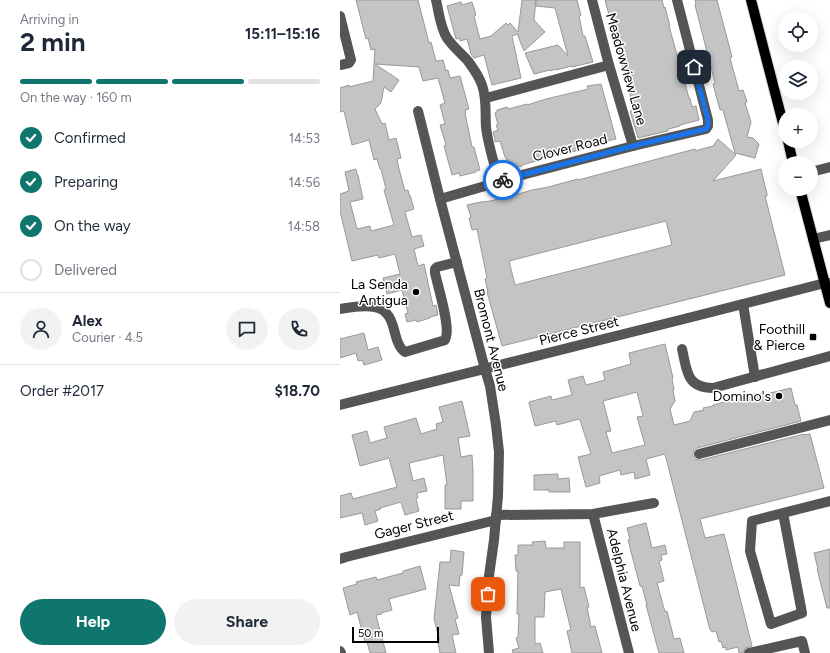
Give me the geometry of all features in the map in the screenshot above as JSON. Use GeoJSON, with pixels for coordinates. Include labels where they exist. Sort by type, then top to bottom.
{"type":"FeatureCollection","features":[{"type":"Feature","properties":{"kind":"main road"},"geometry":{"type":"LineString","coordinates":[[751,0],[779,108]]}},
{"type":"Feature","properties":{"kind":"main road"},"geometry":{"type":"LineString","coordinates":[[802,196],[813,239],[828,283],[830,303]]}},
{"type":"Feature","properties":{"kind":"street"},"geometry":{"type":"LineString","coordinates":[[436,0],[447,37],[453,46],[468,61],[482,84],[486,98],[486,127],[499,181]]}},
{"type":"Feature","properties":{"kind":"street","name":"Meadowview Lane"},"geometry":{"type":"LineString","coordinates":[[592,0],[609,65],[633,146]]}},
{"type":"Feature","properties":{"kind":"street","name":"Clover Road"},"geometry":{"type":"LineString","coordinates":[[440,199],[499,181],[633,146],[706,129],[708,126],[708,120],[677,0]]}},
{"type":"Feature","properties":{"kind":"street"},"geometry":{"type":"LineString","coordinates":[[340,16],[351,60],[349,63],[340,65]]}},
{"type":"Feature","properties":{"kind":"street"},"geometry":{"type":"LineString","coordinates":[[486,98],[609,65]]}},
{"type":"Feature","properties":{"kind":"street","name":"Bromont Avenue"},"geometry":{"type":"LineString","coordinates":[[418,111],[485,369],[492,402],[499,452],[499,479],[486,617],[489,653]]}},
{"type":"Feature","properties":{"kind":"street"},"geometry":{"type":"LineString","coordinates":[[818,170],[830,167]]}},
{"type":"Feature","properties":{"kind":"street"},"geometry":{"type":"LineString","coordinates":[[813,239],[830,235]]}},
{"type":"Feature","properties":{"kind":"street"},"geometry":{"type":"LineString","coordinates":[[340,309],[354,306],[374,307],[382,310],[388,314],[400,347],[405,352],[442,342],[446,337],[446,321],[435,269],[437,267],[457,262]]}},
{"type":"Feature","properties":{"kind":"street","name":"Pierce Street"},"geometry":{"type":"LineString","coordinates":[[340,405],[828,283]]}},
{"type":"Feature","properties":{"kind":"street"},"geometry":{"type":"LineString","coordinates":[[743,304],[755,377]]}},
{"type":"Feature","properties":{"kind":"street"},"geometry":{"type":"LineString","coordinates":[[682,349],[688,375],[693,383],[704,388],[713,388],[830,356]]}},
{"type":"Feature","properties":{"kind":"street"},"geometry":{"type":"LineString","coordinates":[[699,454],[830,420]]}},
{"type":"Feature","properties":{"kind":"street"},"geometry":{"type":"LineString","coordinates":[[783,513],[802,613],[771,624],[750,551],[752,521],[783,513],[830,501]]}},
{"type":"Feature","properties":{"kind":"street","name":"Gager Street"},"geometry":{"type":"LineString","coordinates":[[340,559],[496,517],[593,514],[654,502]]}},
{"type":"Feature","properties":{"kind":"street","name":"Adelphia Avenue"},"geometry":{"type":"LineString","coordinates":[[593,514],[629,653]]}},
{"type":"Feature","properties":{"kind":"street"},"geometry":{"type":"LineString","coordinates":[[748,653],[802,640],[805,653]]}},
{"type":"Feature","properties":{"kind":"building"},"geometry":{"type":"Polygon","coordinates":[[[356,0],[418,0],[429,43],[431,42],[436,61],[443,60],[450,78],[460,76],[469,109],[465,110],[465,113],[472,147],[474,147],[480,170],[460,176],[459,173],[452,175],[440,125],[445,124],[440,105],[445,103],[438,78],[423,81],[419,67],[375,64],[399,80],[391,92],[384,87],[381,103],[375,109],[382,124],[385,123],[389,140],[396,138],[401,158],[397,159],[399,169],[405,191],[408,190],[414,209],[405,212],[412,237],[421,235],[424,246],[414,249],[418,266],[424,264],[433,306],[436,305],[438,315],[417,322],[416,320],[407,322],[405,314],[408,313],[402,290],[387,294],[383,278],[400,274],[395,254],[379,258],[378,255],[352,261],[340,211],[340,194],[349,191],[345,172],[356,169],[363,199],[350,202],[357,229],[370,226],[371,231],[394,225],[384,190],[386,189],[381,169],[377,159],[374,160],[369,140],[352,145],[344,111],[340,112],[340,88],[373,81],[375,49],[371,50],[368,38],[366,39],[356,0]]]}},
{"type":"Feature","properties":{"kind":"building"},"geometry":{"type":"Polygon","coordinates":[[[522,0],[536,0],[534,20],[545,32],[524,51],[518,34],[512,36],[521,78],[492,85],[484,55],[474,58],[471,54],[467,39],[460,41],[460,38],[456,39],[447,6],[461,2],[462,5],[472,2],[480,39],[491,36],[506,23],[508,25],[510,23],[518,32],[522,0]]]}},
{"type":"Feature","properties":{"kind":"building"},"geometry":{"type":"Polygon","coordinates":[[[536,0],[577,0],[581,15],[579,16],[583,36],[585,36],[593,62],[534,74],[525,53],[558,45],[568,56],[555,8],[536,6],[536,0]]]}},
{"type":"Feature","properties":{"kind":"building"},"geometry":{"type":"Polygon","coordinates":[[[605,0],[662,0],[689,98],[692,107],[696,106],[699,120],[668,129],[668,131],[638,138],[630,111],[634,110],[630,95],[631,81],[627,82],[605,0]]]}},
{"type":"Feature","properties":{"kind":"building"},"geometry":{"type":"Polygon","coordinates":[[[695,0],[717,0],[739,91],[743,90],[747,102],[745,103],[751,122],[747,137],[753,138],[759,144],[755,158],[735,153],[723,110],[720,110],[713,84],[715,83],[695,0]]]}},
{"type":"Feature","properties":{"kind":"building"},"geometry":{"type":"Polygon","coordinates":[[[601,84],[616,139],[589,145],[589,148],[509,169],[500,141],[495,142],[493,132],[498,130],[495,113],[497,110],[507,107],[508,109],[527,105],[588,89],[587,86],[601,84]]]}},
{"type":"Feature","properties":{"kind":"building"},"geometry":{"type":"Polygon","coordinates":[[[718,139],[736,155],[713,181],[761,169],[767,194],[767,196],[765,196],[785,275],[502,346],[487,292],[485,279],[487,278],[477,229],[472,230],[469,218],[471,217],[467,205],[578,180],[695,149],[695,151],[713,146],[718,139]],[[666,221],[509,261],[515,285],[672,245],[666,221]]]}},
{"type":"Feature","properties":{"kind":"building"},"geometry":{"type":"Polygon","coordinates":[[[364,333],[368,350],[378,347],[382,360],[364,365],[362,360],[358,361],[356,353],[340,358],[340,339],[364,333]]]}},
{"type":"Feature","properties":{"kind":"building"},"geometry":{"type":"Polygon","coordinates":[[[665,344],[673,378],[675,401],[670,409],[674,425],[690,421],[694,412],[704,410],[703,408],[755,394],[766,394],[791,388],[801,421],[697,448],[693,453],[695,459],[701,460],[804,434],[810,434],[824,488],[700,519],[705,538],[724,534],[752,646],[745,648],[743,653],[739,653],[738,647],[726,650],[726,647],[723,648],[721,641],[719,642],[716,631],[712,632],[710,630],[665,454],[646,459],[650,475],[635,479],[634,472],[621,475],[620,470],[599,476],[600,483],[586,487],[578,457],[591,454],[580,420],[557,425],[556,421],[535,426],[529,402],[551,396],[552,400],[572,395],[568,380],[583,376],[586,385],[605,380],[603,372],[631,364],[629,353],[665,344]],[[637,392],[603,401],[611,431],[606,432],[612,453],[645,445],[637,417],[643,416],[637,392]]]}},
{"type":"Feature","properties":{"kind":"building"},"geometry":{"type":"Polygon","coordinates":[[[462,401],[470,436],[458,438],[461,457],[472,455],[473,501],[461,501],[461,509],[445,509],[445,485],[447,485],[443,455],[409,463],[413,481],[424,478],[427,491],[417,493],[418,498],[416,499],[419,511],[405,515],[401,502],[375,511],[378,521],[365,525],[362,513],[340,518],[340,496],[351,493],[353,499],[397,487],[389,458],[360,466],[352,435],[367,431],[370,443],[387,438],[384,427],[416,418],[421,434],[437,429],[436,424],[443,422],[439,407],[462,401]]]}},
{"type":"Feature","properties":{"kind":"building"},"geometry":{"type":"Polygon","coordinates":[[[558,474],[558,479],[569,478],[570,492],[534,490],[534,475],[558,474]]]}},
{"type":"Feature","properties":{"kind":"building"},"geometry":{"type":"Polygon","coordinates":[[[646,523],[652,548],[665,545],[667,554],[661,555],[662,560],[659,561],[664,581],[657,583],[665,612],[667,611],[674,639],[680,638],[684,653],[659,653],[642,586],[640,586],[628,540],[630,539],[627,528],[646,523]]]}},
{"type":"Feature","properties":{"kind":"building"},"geometry":{"type":"Polygon","coordinates":[[[545,541],[546,548],[564,548],[564,542],[580,542],[580,588],[584,587],[589,607],[587,607],[591,627],[595,626],[602,653],[572,653],[567,631],[571,630],[561,589],[545,592],[544,617],[535,617],[535,644],[540,643],[543,653],[513,653],[512,650],[519,648],[516,638],[518,637],[519,614],[517,614],[518,571],[516,571],[515,555],[518,555],[518,545],[533,545],[532,542],[545,541]]]}},
{"type":"Feature","properties":{"kind":"building"},"geometry":{"type":"Polygon","coordinates":[[[830,549],[830,608],[827,608],[814,553],[830,549]]]}},
{"type":"Feature","properties":{"kind":"building"},"geometry":{"type":"Polygon","coordinates":[[[451,550],[464,552],[462,575],[460,575],[459,586],[449,585],[458,618],[455,619],[459,634],[452,635],[456,653],[440,653],[438,643],[440,642],[434,619],[440,562],[450,562],[451,550]]]}},
{"type":"Feature","properties":{"kind":"building"},"geometry":{"type":"Polygon","coordinates":[[[420,566],[426,589],[389,599],[392,610],[376,615],[386,653],[370,653],[367,642],[365,642],[357,612],[350,615],[343,588],[357,584],[356,582],[376,577],[377,580],[403,573],[403,571],[420,566]]]}},
{"type":"Feature","properties":{"kind":"way so far"},"geometry":{"type":"LineString","coordinates":[[488,594],[498,496],[498,439],[490,386],[440,199],[503,180]]}},
{"type":"Feature","properties":{"kind":"place","name":"La Senda Antigua"},"geometry":{"type":"Point","coordinates":[416,292]}},
{"type":"Feature","properties":{"kind":"place","name":"Foothill & Pierce"},"geometry":{"type":"Point","coordinates":[813,337]}},
{"type":"Feature","properties":{"kind":"place","name":"Domino's"},"geometry":{"type":"Point","coordinates":[779,396]}},
{"type":"Feature","properties":{"kind":"route"},"geometry":{"type":"LineString","coordinates":[[503,180],[633,146],[706,129],[709,123],[694,67]]}}]}
